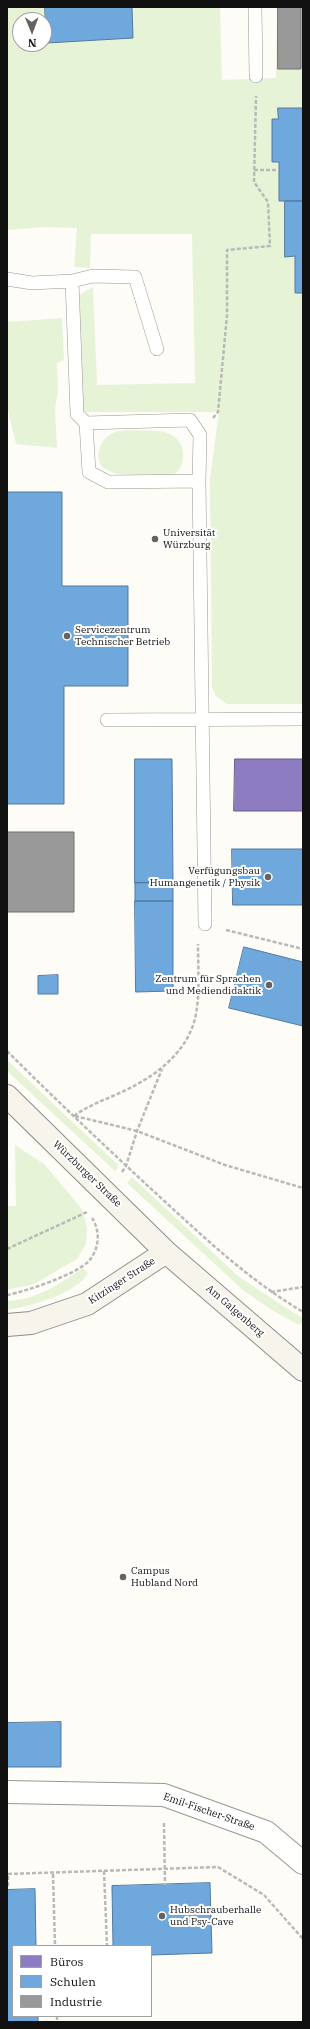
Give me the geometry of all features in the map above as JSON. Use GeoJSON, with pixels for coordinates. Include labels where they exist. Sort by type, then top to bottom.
{"type":"FeatureCollection","features":[{"type":"Feature","properties":{"kind":"street","name":"Würzburger Straße"},"geometry":{"type":"LineString","coordinates":[[7,1096],[166,1252]]}},
{"type":"Feature","properties":{"kind":"street","name":"Kitzinger Straße"},"geometry":{"type":"LineString","coordinates":[[7,1325],[31,1323],[87,1304],[166,1252]]}},
{"type":"Feature","properties":{"kind":"street","name":"Am Galgenberg"},"geometry":{"type":"LineString","coordinates":[[166,1252],[303,1370]]}},
{"type":"Feature","properties":{"kind":"street","name":"Emil-Fischer-Straße"},"geometry":{"type":"LineString","coordinates":[[7,1792],[164,1795],[266,1832],[303,1863]]}},
{"type":"Feature","properties":{"kind":"lane"},"geometry":{"type":"LineString","coordinates":[[255,7],[256,76]]}},
{"type":"Feature","properties":{"kind":"lane"},"geometry":{"type":"LineString","coordinates":[[7,279],[32,283],[72,281],[92,276],[135,276],[158,349]]}},
{"type":"Feature","properties":{"kind":"lane"},"geometry":{"type":"LineString","coordinates":[[72,281],[77,414],[86,423],[89,472],[108,482],[199,481]]}},
{"type":"Feature","properties":{"kind":"lane"},"geometry":{"type":"LineString","coordinates":[[86,423],[190,420],[200,435],[199,481],[204,720],[206,924]]}},
{"type":"Feature","properties":{"kind":"lane"},"geometry":{"type":"LineString","coordinates":[[107,720],[303,719]]}},
{"type":"Feature","properties":{"kind":"path"},"geometry":{"type":"LineString","coordinates":[[200,435],[218,412],[227,315],[227,250],[270,246],[268,202],[254,182],[256,76]]}},
{"type":"Feature","properties":{"kind":"path"},"geometry":{"type":"LineString","coordinates":[[254,170],[279,170]]}},
{"type":"Feature","properties":{"kind":"path"},"geometry":{"type":"LineString","coordinates":[[74,1116],[86,1107],[125,1091],[162,1069],[180,1050],[191,1031],[196,1015],[198,940],[206,924],[303,949]]}},
{"type":"Feature","properties":{"kind":"path"},"geometry":{"type":"LineString","coordinates":[[7,1051],[126,1166],[235,1265],[270,1292],[303,1312]]}},
{"type":"Feature","properties":{"kind":"path"},"geometry":{"type":"LineString","coordinates":[[126,1166],[137,1131],[162,1069]]}},
{"type":"Feature","properties":{"kind":"path"},"geometry":{"type":"LineString","coordinates":[[74,1116],[137,1131],[225,1165],[303,1188]]}},
{"type":"Feature","properties":{"kind":"path"},"geometry":{"type":"LineString","coordinates":[[7,1249],[87,1212],[105,1192]]}},
{"type":"Feature","properties":{"kind":"path"},"geometry":{"type":"LineString","coordinates":[[7,1296],[36,1288],[67,1274],[88,1262],[97,1247],[98,1239],[94,1220],[87,1212]]}},
{"type":"Feature","properties":{"kind":"path"},"geometry":{"type":"LineString","coordinates":[[270,1292],[303,1287]]}},
{"type":"Feature","properties":{"kind":"path"},"geometry":{"type":"LineString","coordinates":[[164,1795],[165,1885]]}},
{"type":"Feature","properties":{"kind":"path"},"geometry":{"type":"LineString","coordinates":[[7,1885],[8,1874],[53,1874],[218,1867],[264,1895],[303,1939]]}},
{"type":"Feature","properties":{"kind":"path"},"geometry":{"type":"LineString","coordinates":[[104,1871],[107,1945]]}},
{"type":"Feature","properties":{"kind":"path"},"geometry":{"type":"LineString","coordinates":[[53,1874],[55,1945]]}},
{"type":"Feature","properties":{"kind":"green space"},"geometry":{"type":"Polygon","coordinates":[[[7,7],[220,7],[222,80],[276,78],[277,7],[303,7],[303,704],[227,704],[216,696],[212,687],[210,479],[219,412],[81,412],[76,297],[93,287],[97,385],[195,383],[192,234],[91,234],[90,268],[74,267],[77,228],[45,227],[7,230],[7,7]]]}},
{"type":"Feature","properties":{"kind":"green space"},"geometry":{"type":"Polygon","coordinates":[[[62,318],[64,360],[57,363],[58,391],[55,409],[57,448],[16,444],[7,406],[7,322],[62,318]]]}},
{"type":"Feature","properties":{"kind":"green space"},"geometry":{"type":"Polygon","coordinates":[[[137,430],[159,431],[175,437],[181,445],[183,451],[182,463],[179,470],[175,473],[169,475],[117,474],[107,470],[101,465],[99,460],[99,450],[103,441],[111,434],[115,432],[137,430]]]}},
{"type":"Feature","properties":{"kind":"green space"},"geometry":{"type":"Polygon","coordinates":[[[7,1060],[118,1165],[115,1171],[7,1071],[7,1060]]]}},
{"type":"Feature","properties":{"kind":"green space"},"geometry":{"type":"Polygon","coordinates":[[[15,1145],[44,1164],[82,1209],[87,1228],[86,1244],[77,1259],[34,1284],[7,1290],[7,1206],[16,1206],[15,1145]]]}},
{"type":"Feature","properties":{"kind":"green space"},"geometry":{"type":"Polygon","coordinates":[[[132,1177],[238,1276],[303,1318],[302,1323],[299,1325],[275,1312],[244,1291],[127,1183],[132,1177]]]}},
{"type":"Feature","properties":{"kind":"green space"},"geometry":{"type":"Polygon","coordinates":[[[83,1268],[88,1273],[74,1287],[64,1293],[40,1302],[7,1310],[7,1301],[28,1298],[38,1294],[66,1280],[83,1268]]]}},
{"type":"Feature","properties":{"kind":"building: Büros"},"geometry":{"type":"Polygon","coordinates":[[[235,759],[303,759],[303,811],[234,811],[235,759]]]}},
{"type":"Feature","properties":{"kind":"building: Schulen"},"geometry":{"type":"Polygon","coordinates":[[[45,7],[132,7],[133,38],[52,43],[52,12],[45,12],[45,7]]]}},
{"type":"Feature","properties":{"kind":"building: Schulen"},"geometry":{"type":"Polygon","coordinates":[[[278,108],[303,108],[303,201],[279,201],[279,162],[272,162],[272,119],[278,119],[278,108]]]}},
{"type":"Feature","properties":{"kind":"building: Schulen"},"geometry":{"type":"Polygon","coordinates":[[[285,201],[303,201],[303,293],[295,293],[295,256],[285,257],[285,201]]]}},
{"type":"Feature","properties":{"kind":"building: Schulen","name":"Servicezentrum Technischer Betrieb"},"geometry":{"type":"Polygon","coordinates":[[[7,492],[62,492],[62,586],[128,586],[128,686],[64,686],[64,804],[7,804],[7,492]]]}},
{"type":"Feature","properties":{"kind":"building: Schulen"},"geometry":{"type":"Polygon","coordinates":[[[135,759],[172,759],[173,882],[135,883],[135,759]]]}},
{"type":"Feature","properties":{"kind":"building: Schulen","name":"Verfügungsbau Humangenetik / Physik"},"geometry":{"type":"Polygon","coordinates":[[[232,849],[303,849],[303,905],[233,905],[232,849]]]}},
{"type":"Feature","properties":{"kind":"building: Schulen"},"geometry":{"type":"Polygon","coordinates":[[[173,882],[173,901],[135,901],[135,883],[173,882]]]}},
{"type":"Feature","properties":{"kind":"building: Schulen"},"geometry":{"type":"Polygon","coordinates":[[[135,901],[173,901],[173,991],[136,992],[135,901]]]}},
{"type":"Feature","properties":{"kind":"building: Schulen","name":"Zentrum für Sprachen und Mediendidaktik"},"geometry":{"type":"Polygon","coordinates":[[[244,947],[303,962],[303,1026],[229,1008],[244,947]]]}},
{"type":"Feature","properties":{"kind":"building: Schulen"},"geometry":{"type":"Polygon","coordinates":[[[58,975],[58,994],[38,994],[38,976],[58,975]]]}},
{"type":"Feature","properties":{"kind":"building: Schulen"},"geometry":{"type":"Polygon","coordinates":[[[61,1722],[61,1767],[7,1767],[7,1723],[61,1722]]]}},
{"type":"Feature","properties":{"kind":"building: Schulen","name":"Hubschrauberhalle und Psy-Cave"},"geometry":{"type":"Polygon","coordinates":[[[210,1883],[212,1953],[152,1955],[152,1945],[113,1945],[112,1886],[210,1883]]]}},
{"type":"Feature","properties":{"kind":"building: Schulen"},"geometry":{"type":"Polygon","coordinates":[[[35,1889],[36,1945],[12,1945],[12,2017],[38,2017],[38,2022],[7,2022],[7,1890],[35,1889]]]}},
{"type":"Feature","properties":{"kind":"building: Industrie"},"geometry":{"type":"Polygon","coordinates":[[[278,7],[301,7],[301,69],[278,69],[278,7]]]}},
{"type":"Feature","properties":{"kind":"building: Industrie"},"geometry":{"type":"Polygon","coordinates":[[[7,832],[74,832],[74,912],[7,912],[7,832]]]}},
{"type":"Feature","properties":{"kind":"place","name":"Universität Würzburg"},"geometry":{"type":"Point","coordinates":[155,539]}},
{"type":"Feature","properties":{"kind":"place","name":"Servicezentrum Technischer Betrieb"},"geometry":{"type":"Point","coordinates":[67,636]}},
{"type":"Feature","properties":{"kind":"place","name":"Verfügungsbau Humangenetik / Physik"},"geometry":{"type":"Point","coordinates":[268,877]}},
{"type":"Feature","properties":{"kind":"place","name":"Zentrum für Sprachen und Mediendidaktik"},"geometry":{"type":"Point","coordinates":[269,985]}},
{"type":"Feature","properties":{"kind":"place","name":"Campus Hubland Nord"},"geometry":{"type":"Point","coordinates":[123,1577]}},
{"type":"Feature","properties":{"kind":"place","name":"Hubschrauberhalle und Psy-Cave"},"geometry":{"type":"Point","coordinates":[162,1916]}}]}
